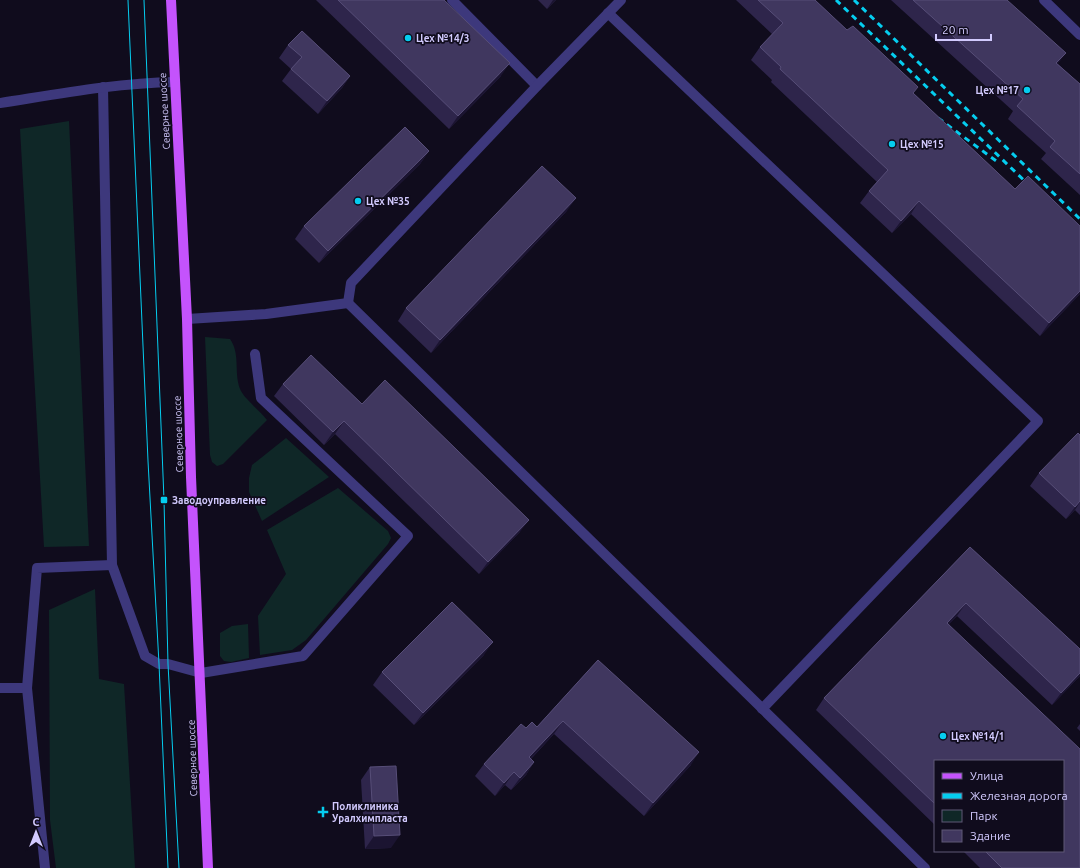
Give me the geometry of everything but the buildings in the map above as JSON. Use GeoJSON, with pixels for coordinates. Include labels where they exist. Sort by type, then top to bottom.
{"type":"FeatureCollection","features":[{"type":"Feature","properties":{"kind":"main road","name":"Северное шоссе"},"geometry":{"type":"LineString","coordinates":[[171,0],[187,318],[192,485],[208,868]]}},
{"type":"Feature","properties":{"kind":"lane"},"geometry":{"type":"LineString","coordinates":[[452,0],[537,86]]}},
{"type":"Feature","properties":{"kind":"lane"},"geometry":{"type":"LineString","coordinates":[[348,303],[352,283],[537,86],[621,0]]}},
{"type":"Feature","properties":{"kind":"lane"},"geometry":{"type":"LineString","coordinates":[[1044,0],[1080,35]]}},
{"type":"Feature","properties":{"kind":"lane"},"geometry":{"type":"LineString","coordinates":[[608,13],[1038,421],[762,709]]}},
{"type":"Feature","properties":{"kind":"lane"},"geometry":{"type":"LineString","coordinates":[[0,104],[103,87],[148,82],[175,82]]}},
{"type":"Feature","properties":{"kind":"lane"},"geometry":{"type":"LineString","coordinates":[[103,87],[112,565],[144,656],[159,664],[168,664],[200,673],[303,656],[408,536],[261,398],[255,354]]}},
{"type":"Feature","properties":{"kind":"lane"},"geometry":{"type":"LineString","coordinates":[[348,303],[925,868]]}},
{"type":"Feature","properties":{"kind":"lane"},"geometry":{"type":"LineString","coordinates":[[187,318],[266,314],[348,303]]}},
{"type":"Feature","properties":{"kind":"lane"},"geometry":{"type":"LineString","coordinates":[[45,868],[27,688],[37,568],[112,565]]}},
{"type":"Feature","properties":{"kind":"lane"},"geometry":{"type":"LineString","coordinates":[[0,688],[27,688]]}},
{"type":"Feature","properties":{"kind":"green space"},"geometry":{"type":"Polygon","coordinates":[[[69,121],[89,546],[44,547],[20,129],[69,121]]]}},
{"type":"Feature","properties":{"kind":"green space"},"geometry":{"type":"Polygon","coordinates":[[[205,337],[230,339],[235,351],[237,378],[241,391],[267,420],[223,464],[217,466],[212,462],[210,455],[205,337]]]}},
{"type":"Feature","properties":{"kind":"green space"},"geometry":{"type":"Polygon","coordinates":[[[286,438],[329,477],[262,521],[249,492],[249,478],[252,465],[286,438]]]}},
{"type":"Feature","properties":{"kind":"green space"},"geometry":{"type":"Polygon","coordinates":[[[338,488],[388,531],[391,538],[388,544],[306,640],[292,650],[260,655],[258,616],[286,574],[267,530],[338,488]]]}},
{"type":"Feature","properties":{"kind":"green space"},"geometry":{"type":"Polygon","coordinates":[[[95,589],[99,679],[124,684],[135,868],[56,868],[50,820],[49,610],[95,589]]]}},
{"type":"Feature","properties":{"kind":"green space"},"geometry":{"type":"Polygon","coordinates":[[[248,624],[249,658],[231,662],[224,661],[220,656],[220,633],[232,626],[248,624]]]}},
{"type":"Feature","properties":{"kind":"tram line"},"geometry":{"type":"LineString","coordinates":[[128,0],[148,461],[168,868]]}},
{"type":"Feature","properties":{"kind":"tram line"},"geometry":{"type":"LineString","coordinates":[[144,0],[164,500],[168,664],[179,868]]}},
{"type":"Feature","properties":{"kind":"railway"},"geometry":{"type":"LineString","coordinates":[[836,0],[1032,188]]}},
{"type":"Feature","properties":{"kind":"railway"},"geometry":{"type":"LineString","coordinates":[[854,0],[1080,219]]}},
{"type":"Feature","properties":{"kind":"railway"},"geometry":{"type":"LineString","coordinates":[[938,118],[999,163]]}},
{"type":"Feature","properties":{"kind":"place","name":"Цех №14/3"},"geometry":{"type":"Point","coordinates":[408,38]}},
{"type":"Feature","properties":{"kind":"place","name":"Цех №17"},"geometry":{"type":"Point","coordinates":[1027,90]}},
{"type":"Feature","properties":{"kind":"place","name":"Цех №15"},"geometry":{"type":"Point","coordinates":[892,144]}},
{"type":"Feature","properties":{"kind":"place","name":"Цех №35"},"geometry":{"type":"Point","coordinates":[358,201]}},
{"type":"Feature","properties":{"kind":"place","name":"Заводоуправление"},"geometry":{"type":"Point","coordinates":[164,500]}},
{"type":"Feature","properties":{"kind":"place","name":"Цех №14/1"},"geometry":{"type":"Point","coordinates":[943,736]}},
{"type":"Feature","properties":{"kind":"place","name":"Поликлиника Уралхимпласта"},"geometry":{"type":"Point","coordinates":[323,812]}}]}
